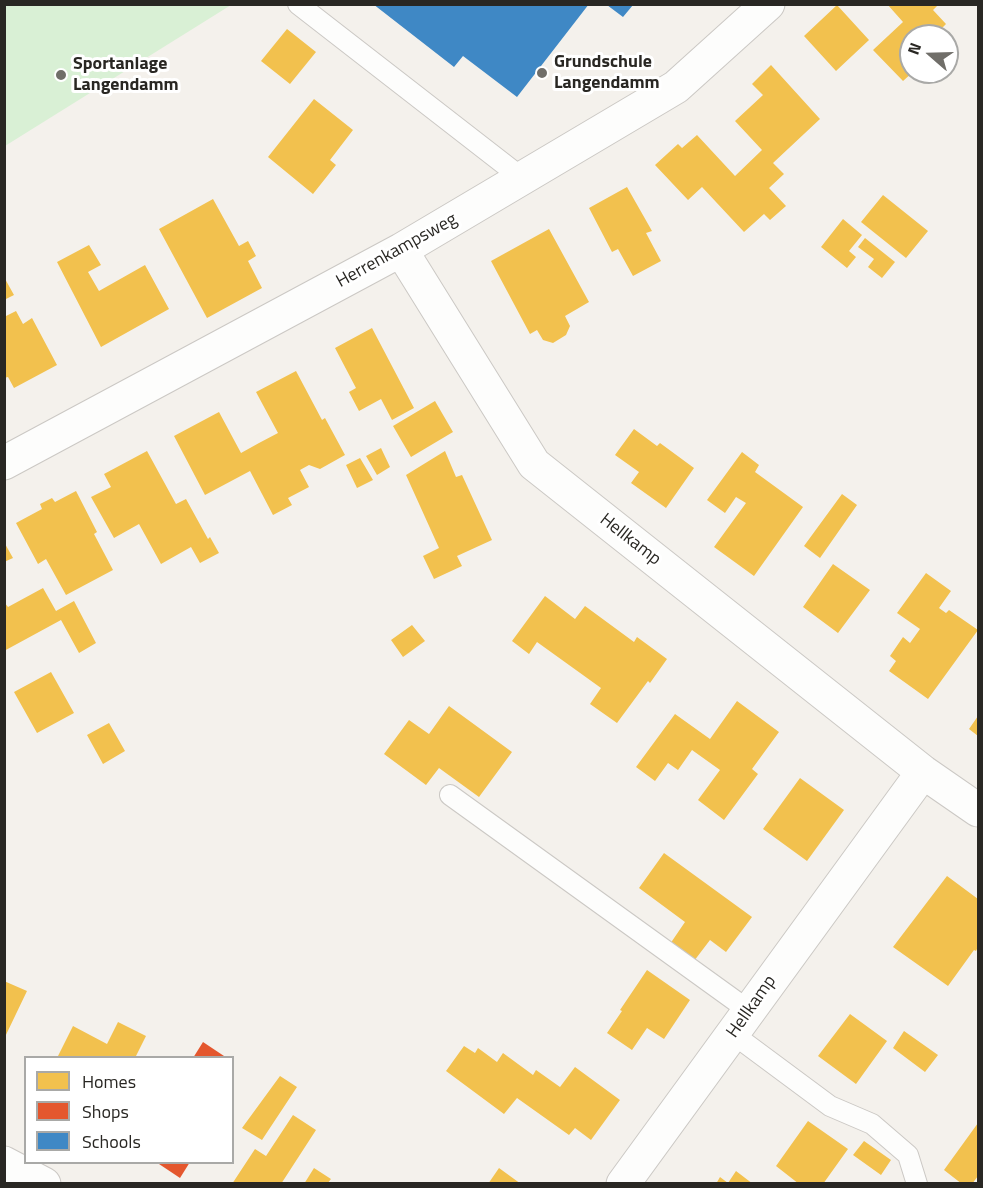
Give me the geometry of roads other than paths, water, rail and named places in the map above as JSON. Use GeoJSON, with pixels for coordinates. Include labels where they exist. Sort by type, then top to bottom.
{"type":"FeatureCollection","features":[{"type":"Feature","properties":{"kind":"street","name":"Herrenkampsweg"},"geometry":{"type":"LineString","coordinates":[[4,463],[401,250],[676,87],[768,4]]}},
{"type":"Feature","properties":{"kind":"street","name":"Hellkamp"},"geometry":{"type":"LineString","coordinates":[[401,250],[534,464],[923,772],[978,810]]}},
{"type":"Feature","properties":{"kind":"street","name":"Hellkamp"},"geometry":{"type":"LineString","coordinates":[[623,1184],[923,772]]}},
{"type":"Feature","properties":{"kind":"street"},"geometry":{"type":"LineString","coordinates":[[7,1167],[44,1184]]}},
{"type":"Feature","properties":{"kind":"lane"},"geometry":{"type":"LineString","coordinates":[[298,4],[522,178]]}},
{"type":"Feature","properties":{"kind":"lane"},"geometry":{"type":"LineString","coordinates":[[450,795],[740,1022],[830,1106],[872,1124],[908,1155],[917,1184]]}},
{"type":"Feature","properties":{"kind":"place","name":"Grundschule Langendamm"},"geometry":{"type":"Point","coordinates":[542,73]}},
{"type":"Feature","properties":{"kind":"place","name":"Sportanlage Langendamm"},"geometry":{"type":"Point","coordinates":[61,75]}}]}
